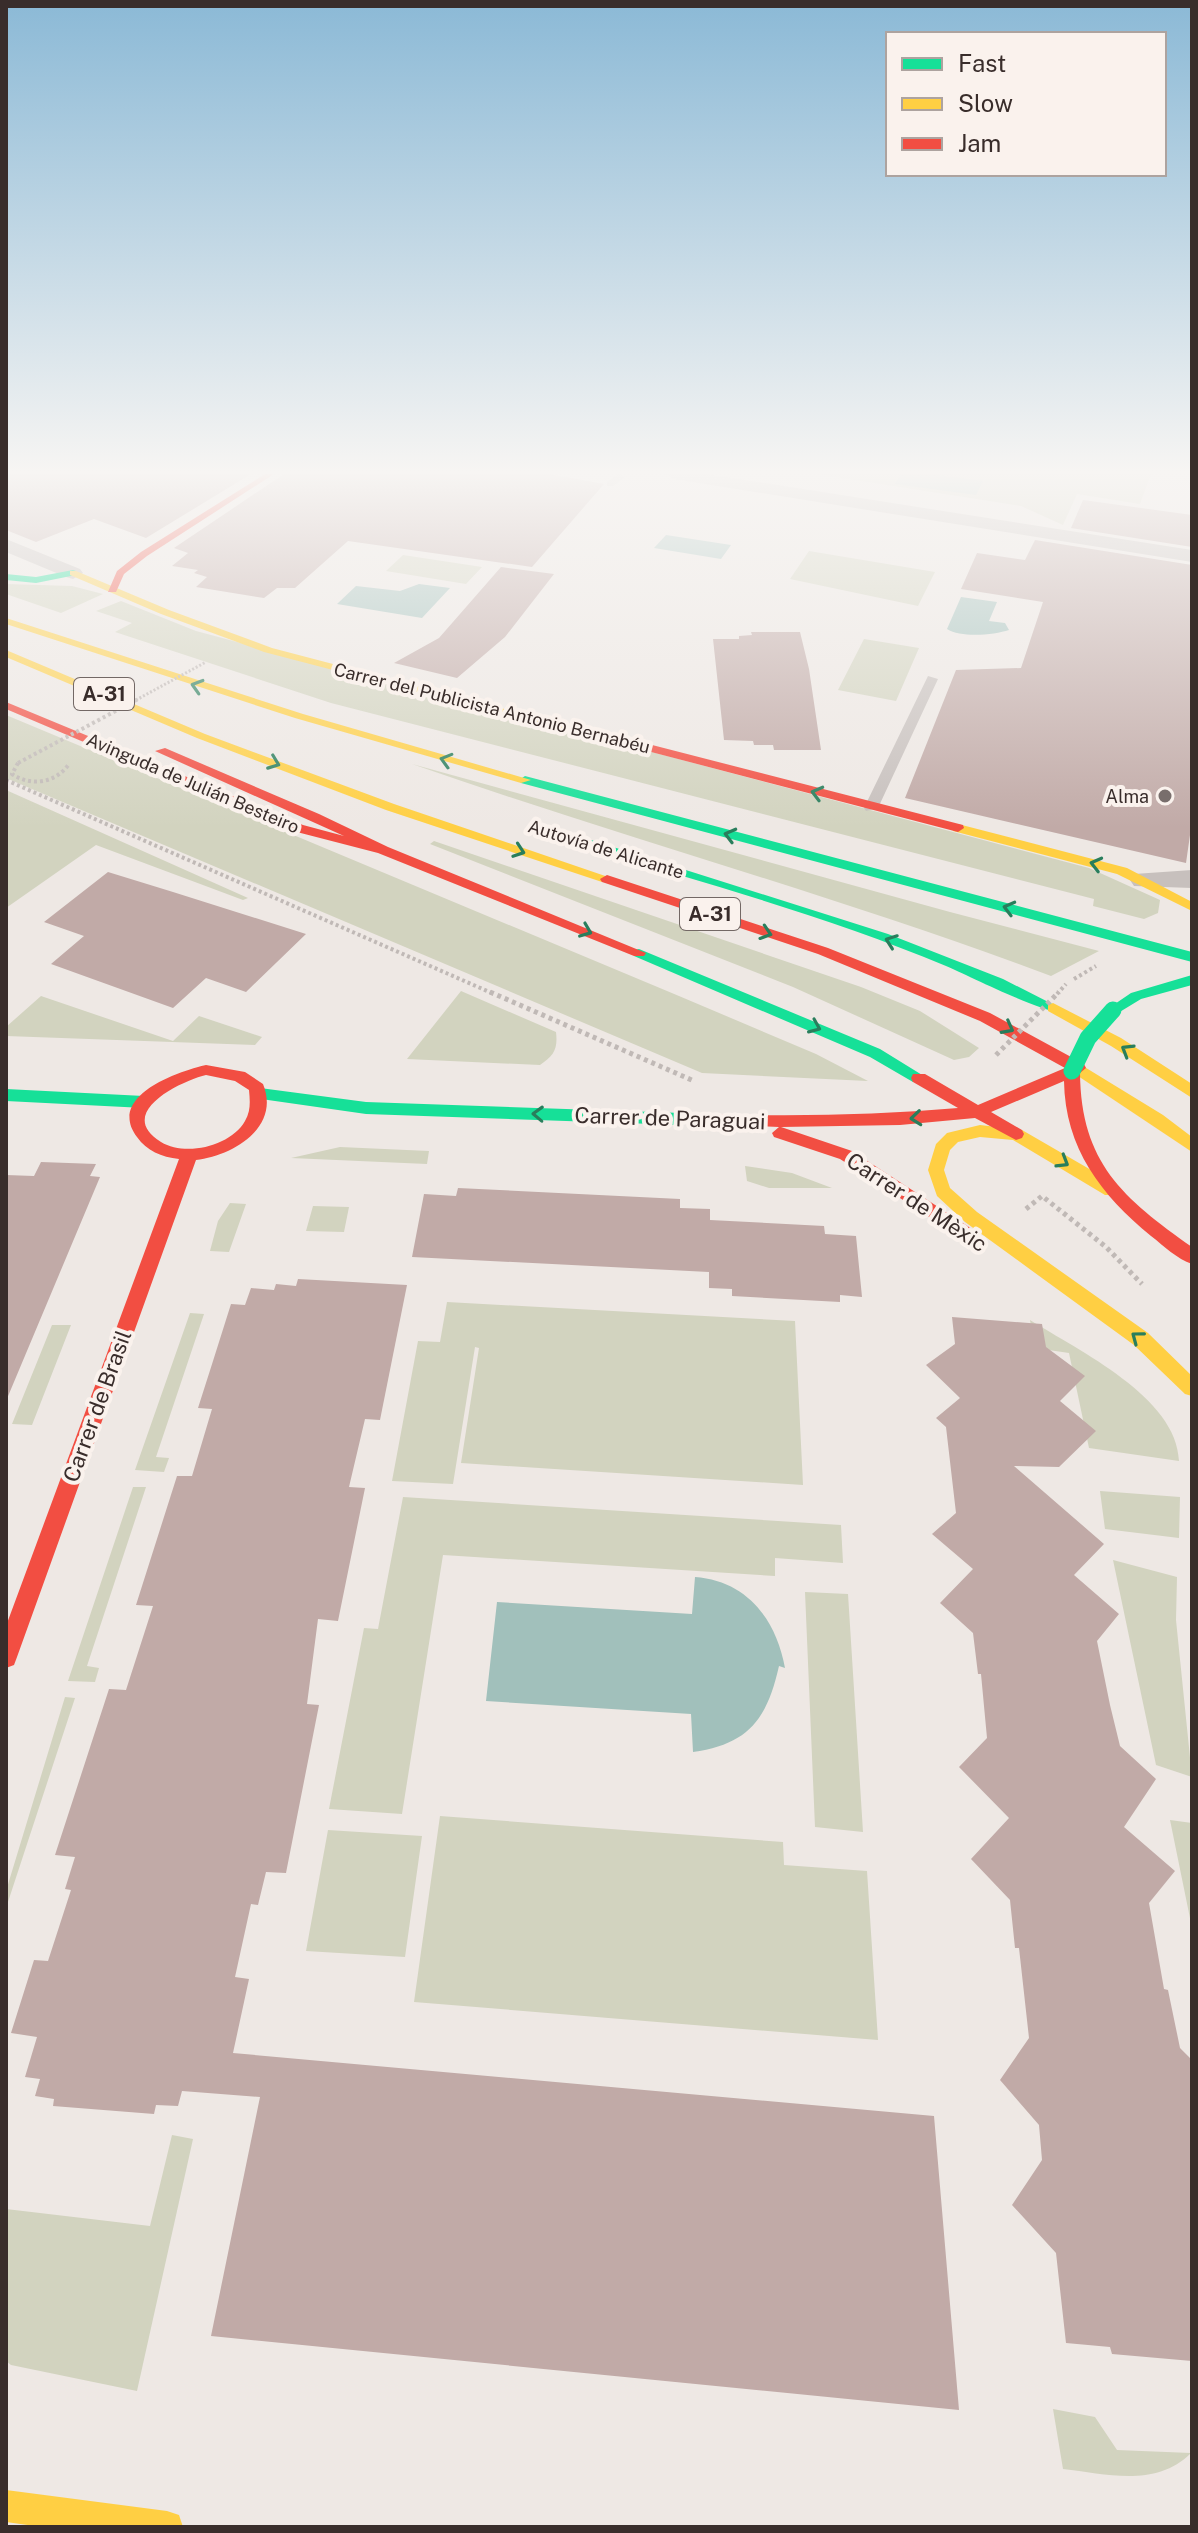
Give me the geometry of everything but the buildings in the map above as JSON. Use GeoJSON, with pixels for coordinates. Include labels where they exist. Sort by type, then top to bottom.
{"type":"FeatureCollection","features":[{"type":"Feature","properties":{"kind":"main road","name":"Carrer del Publicista Antonio Bernabéu"},"geometry":{"type":"LineString","coordinates":[[118,592],[268,650],[1122,871],[1192,907]]}},
{"type":"Feature","properties":{"kind":"main road"},"geometry":{"type":"LineString","coordinates":[[6,621],[109,659],[361,736],[1192,957]]}},
{"type":"Feature","properties":{"kind":"main road","name":"A-31"},"geometry":{"type":"LineString","coordinates":[[6,633],[140,690]]}},
{"type":"Feature","properties":{"kind":"main road","name":"Autovía de Alicante"},"geometry":{"type":"LineString","coordinates":[[6,653],[201,736],[390,807],[823,951],[985,1017],[1056,1054],[1157,1119],[1192,1146]]}},
{"type":"Feature","properties":{"kind":"main road","name":"Avinguda de Julián Besteiro"},"geometry":{"type":"LineString","coordinates":[[6,705],[298,828],[383,850]]}},
{"type":"Feature","properties":{"kind":"main road"},"geometry":{"type":"LineString","coordinates":[[55,705],[315,817],[383,850],[744,996],[875,1053],[1111,1190]]}},
{"type":"Feature","properties":{"kind":"main road","name":"Autovía de Alicante"},"geometry":{"type":"LineString","coordinates":[[580,840],[832,919],[985,977],[1067,1015],[1192,1092]]}},
{"type":"Feature","properties":{"kind":"main road"},"geometry":{"type":"LineString","coordinates":[[1192,980],[1136,996],[1113,1010],[1087,1037],[1069,1086],[1078,1129],[1095,1168],[1111,1190],[1192,1270]]}},
{"type":"Feature","properties":{"kind":"main road"},"geometry":{"type":"LineString","coordinates":[[206,1070],[240,1075],[253,1083],[260,1094],[262,1110],[246,1134],[229,1146],[189,1155],[156,1148],[145,1139],[139,1128],[139,1115],[144,1102],[170,1080],[206,1070]]}},
{"type":"Feature","properties":{"kind":"main road","name":"Carrer de Paraguai"},"geometry":{"type":"LineString","coordinates":[[260,1094],[366,1108],[756,1122],[900,1119],[977,1112],[1072,1071]]}},
{"type":"Feature","properties":{"kind":"main road"},"geometry":{"type":"LineString","coordinates":[[6,1095],[144,1102]]}},
{"type":"Feature","properties":{"kind":"main road","name":"Carrer de Mèxic"},"geometry":{"type":"LineString","coordinates":[[756,1122],[789,1137],[846,1155],[963,1232]]}},
{"type":"Feature","properties":{"kind":"main road","name":"Carrer de Mèxic"},"geometry":{"type":"LineString","coordinates":[[1016,1134],[980,1131],[953,1137],[942,1148],[936,1170],[943,1191],[971,1217],[1141,1339],[1192,1388]]}},
{"type":"Feature","properties":{"kind":"main road","name":"Carrer de Brasil"},"geometry":{"type":"LineString","coordinates":[[6,1657],[189,1155]]}},
{"type":"Feature","properties":{"kind":"main road"},"geometry":{"type":"LineString","coordinates":[[1155,1231],[1192,1257]]}},
{"type":"Feature","properties":{"kind":"main road"},"geometry":{"type":"LineString","coordinates":[[6,2506],[167,2527]]}},
{"type":"Feature","properties":{"kind":"street"},"geometry":{"type":"LineString","coordinates":[[1144,880],[1192,879]]}},
{"type":"Feature","properties":{"kind":"street","name":"Carrer de Mèxic"},"geometry":{"type":"LineString","coordinates":[[963,1232],[1074,1293]]}},
{"type":"Feature","properties":{"kind":"lane"},"geometry":{"type":"LineString","coordinates":[[871,808],[932,679]]}},
{"type":"Feature","properties":{"kind":"path"},"geometry":{"type":"LineString","coordinates":[[65,756],[70,762],[67,770],[57,777],[29,782],[12,774],[18,763],[206,662]]}},
{"type":"Feature","properties":{"kind":"path"},"geometry":{"type":"LineString","coordinates":[[42,745],[54,751]]}},
{"type":"Feature","properties":{"kind":"path"},"geometry":{"type":"LineString","coordinates":[[6,780],[698,1083]]}},
{"type":"Feature","properties":{"kind":"path"},"geometry":{"type":"LineString","coordinates":[[984,1061],[996,1055],[1066,984]]}},
{"type":"Feature","properties":{"kind":"green space"},"geometry":{"type":"Polygon","coordinates":[[[6,592],[103,594],[61,613],[6,592]]]}},
{"type":"Feature","properties":{"kind":"green space"},"geometry":{"type":"Polygon","coordinates":[[[853,592],[925,592],[918,606],[853,592]]]}},
{"type":"Feature","properties":{"kind":"green space"},"geometry":{"type":"Polygon","coordinates":[[[121,601],[196,631],[1089,868],[1160,900],[1158,913],[1144,919],[1093,906],[1094,899],[331,703],[115,632],[132,623],[96,611],[121,601]]]}},
{"type":"Feature","properties":{"kind":"green space"},"geometry":{"type":"Polygon","coordinates":[[[864,639],[919,648],[896,701],[838,690],[864,639]]]}},
{"type":"Feature","properties":{"kind":"green space"},"geometry":{"type":"Polygon","coordinates":[[[6,715],[816,1054],[868,1081],[702,1073],[6,778],[6,715]]]}},
{"type":"Feature","properties":{"kind":"green space"},"geometry":{"type":"Polygon","coordinates":[[[412,764],[1099,951],[1051,976],[892,920],[412,764]]]}},
{"type":"Feature","properties":{"kind":"green space"},"geometry":{"type":"Polygon","coordinates":[[[6,790],[248,898],[243,900],[96,845],[6,908],[6,790]]]}},
{"type":"Feature","properties":{"kind":"green space"},"geometry":{"type":"Polygon","coordinates":[[[434,841],[861,987],[920,1011],[979,1048],[969,1057],[954,1060],[793,987],[430,844],[434,841]]]}},
{"type":"Feature","properties":{"kind":"green space"},"geometry":{"type":"Polygon","coordinates":[[[461,991],[556,1032],[556,1048],[552,1055],[540,1065],[407,1059],[461,991]]]}},
{"type":"Feature","properties":{"kind":"green space"},"geometry":{"type":"Polygon","coordinates":[[[41,996],[173,1041],[199,1016],[262,1037],[255,1045],[6,1036],[6,1027],[41,996]]]}},
{"type":"Feature","properties":{"kind":"green space"},"geometry":{"type":"Polygon","coordinates":[[[340,1147],[429,1151],[427,1164],[291,1158],[340,1147]]]}},
{"type":"Feature","properties":{"kind":"green space"},"geometry":{"type":"Polygon","coordinates":[[[745,1166],[792,1173],[832,1188],[769,1188],[747,1181],[745,1166]]]}},
{"type":"Feature","properties":{"kind":"green space"},"geometry":{"type":"Polygon","coordinates":[[[230,1203],[246,1204],[229,1252],[210,1251],[218,1221],[230,1203]]]}},
{"type":"Feature","properties":{"kind":"green space"},"geometry":{"type":"Polygon","coordinates":[[[313,1206],[349,1207],[344,1232],[306,1231],[313,1206]]]}},
{"type":"Feature","properties":{"kind":"green space"},"geometry":{"type":"Polygon","coordinates":[[[447,1302],[795,1321],[803,1485],[461,1463],[479,1348],[475,1347],[453,1484],[392,1481],[418,1341],[440,1342],[447,1302]]]}},
{"type":"Feature","properties":{"kind":"green space"},"geometry":{"type":"Polygon","coordinates":[[[190,1313],[204,1314],[156,1457],[169,1458],[164,1472],[135,1470],[190,1313]]]}},
{"type":"Feature","properties":{"kind":"green space"},"geometry":{"type":"Polygon","coordinates":[[[1030,1320],[1098,1361],[1144,1396],[1162,1416],[1174,1438],[1179,1461],[1089,1448],[1069,1353],[1035,1348],[1030,1320]]]}},
{"type":"Feature","properties":{"kind":"green space"},"geometry":{"type":"Polygon","coordinates":[[[52,1325],[71,1325],[32,1425],[12,1424],[52,1325]]]}},
{"type":"Feature","properties":{"kind":"green space"},"geometry":{"type":"Polygon","coordinates":[[[133,1487],[146,1487],[87,1666],[99,1668],[95,1682],[68,1681],[133,1487]]]}},
{"type":"Feature","properties":{"kind":"green space"},"geometry":{"type":"Polygon","coordinates":[[[1100,1491],[1180,1497],[1179,1538],[1105,1529],[1100,1491]]]}},
{"type":"Feature","properties":{"kind":"green space"},"geometry":{"type":"Polygon","coordinates":[[[403,1497],[841,1525],[843,1563],[775,1558],[775,1576],[443,1555],[402,1814],[329,1809],[364,1628],[378,1629],[403,1497]]]}},
{"type":"Feature","properties":{"kind":"green space"},"geometry":{"type":"Polygon","coordinates":[[[1113,1560],[1177,1577],[1176,1620],[1192,1777],[1156,1765],[1113,1560]]]}},
{"type":"Feature","properties":{"kind":"green space"},"geometry":{"type":"Polygon","coordinates":[[[805,1592],[848,1594],[863,1832],[815,1827],[805,1592]]]}},
{"type":"Feature","properties":{"kind":"green space"},"geometry":{"type":"Polygon","coordinates":[[[65,1697],[75,1698],[6,1908],[6,1891],[65,1697]]]}},
{"type":"Feature","properties":{"kind":"green space"},"geometry":{"type":"Polygon","coordinates":[[[440,1816],[783,1842],[784,1865],[867,1871],[878,2040],[414,2002],[440,1816]]]}},
{"type":"Feature","properties":{"kind":"green space"},"geometry":{"type":"Polygon","coordinates":[[[1170,1820],[1192,1823],[1192,1928],[1170,1820]]]}},
{"type":"Feature","properties":{"kind":"green space"},"geometry":{"type":"Polygon","coordinates":[[[328,1830],[422,1836],[405,1957],[306,1951],[328,1830]]]}},
{"type":"Feature","properties":{"kind":"green space"},"geometry":{"type":"Polygon","coordinates":[[[172,2135],[193,2139],[137,2391],[11,2365],[6,2361],[6,2209],[150,2226],[172,2135]]]}},
{"type":"Feature","properties":{"kind":"green space"},"geometry":{"type":"Polygon","coordinates":[[[1053,2409],[1095,2417],[1117,2450],[1191,2453],[1177,2464],[1147,2475],[1063,2469],[1053,2409]]]}},
{"type":"Feature","properties":{"kind":"water"},"geometry":{"type":"Polygon","coordinates":[[[349,592],[446,592],[422,618],[337,604],[349,592]]]}},
{"type":"Feature","properties":{"kind":"water"},"geometry":{"type":"Polygon","coordinates":[[[961,597],[997,602],[989,621],[1005,623],[1009,630],[978,635],[960,634],[947,629],[961,597]]]}},
{"type":"Feature","properties":{"kind":"water"},"geometry":{"type":"Polygon","coordinates":[[[695,1577],[730,1586],[744,1595],[766,1619],[781,1650],[785,1668],[779,1666],[768,1701],[752,1726],[742,1735],[728,1743],[693,1752],[691,1714],[486,1701],[497,1602],[692,1614],[695,1577]]]}},
{"type":"Feature","properties":{"kind":"traffic: fast"},"geometry":{"type":"LineString","coordinates":[[525,780],[1192,957]]}},
{"type":"Feature","properties":{"kind":"traffic: fast"},"geometry":{"type":"LineString","coordinates":[[591,844],[883,937],[941,958],[1053,1008]]}},
{"type":"Feature","properties":{"kind":"traffic: fast"},"geometry":{"type":"LineString","coordinates":[[639,953],[875,1053],[919,1078]]}},
{"type":"Feature","properties":{"kind":"traffic: fast"},"geometry":{"type":"LineString","coordinates":[[1113,1010],[1136,996],[1192,980]]}},
{"type":"Feature","properties":{"kind":"traffic: fast"},"geometry":{"type":"LineString","coordinates":[[1072,1071],[1088,1038],[1113,1010]]}},
{"type":"Feature","properties":{"kind":"traffic: fast"},"geometry":{"type":"LineString","coordinates":[[260,1094],[366,1108],[682,1119]]}},
{"type":"Feature","properties":{"kind":"traffic: fast"},"geometry":{"type":"LineString","coordinates":[[6,1095],[144,1102]]}},
{"type":"Feature","properties":{"kind":"traffic: slow"},"geometry":{"type":"LineString","coordinates":[[118,592],[268,650],[590,733]]}},
{"type":"Feature","properties":{"kind":"traffic: slow"},"geometry":{"type":"LineString","coordinates":[[6,621],[299,716],[525,780]]}},
{"type":"Feature","properties":{"kind":"traffic: slow"},"geometry":{"type":"LineString","coordinates":[[6,653],[201,736],[390,807],[607,879]]}},
{"type":"Feature","properties":{"kind":"traffic: slow"},"geometry":{"type":"LineString","coordinates":[[958,828],[1122,871],[1192,907]]}},
{"type":"Feature","properties":{"kind":"traffic: slow"},"geometry":{"type":"LineString","coordinates":[[1053,1008],[1116,1042],[1192,1092]]}},
{"type":"Feature","properties":{"kind":"traffic: slow"},"geometry":{"type":"LineString","coordinates":[[1078,1068],[1157,1119],[1192,1146]]}},
{"type":"Feature","properties":{"kind":"traffic: slow"},"geometry":{"type":"LineString","coordinates":[[1111,1190],[1016,1134],[980,1131],[953,1137],[942,1148],[936,1170],[943,1191],[971,1217],[1141,1339],[1192,1388]]}},
{"type":"Feature","properties":{"kind":"traffic: slow"},"geometry":{"type":"LineString","coordinates":[[6,2506],[167,2527]]}},
{"type":"Feature","properties":{"kind":"traffic: jam"},"geometry":{"type":"LineString","coordinates":[[6,705],[298,828],[383,850]]}},
{"type":"Feature","properties":{"kind":"traffic: jam"},"geometry":{"type":"LineString","coordinates":[[590,733],[958,828]]}},
{"type":"Feature","properties":{"kind":"traffic: jam"},"geometry":{"type":"LineString","coordinates":[[161,751],[315,817],[383,850],[639,953]]}},
{"type":"Feature","properties":{"kind":"traffic: jam"},"geometry":{"type":"LineString","coordinates":[[607,879],[823,951],[985,1017],[1078,1068]]}},
{"type":"Feature","properties":{"kind":"traffic: jam"},"geometry":{"type":"LineString","coordinates":[[206,1070],[239,1076],[257,1088],[258,1107],[252,1124],[241,1137],[208,1152],[170,1152],[153,1145],[141,1131],[138,1118],[141,1106],[163,1086],[206,1070]]}},
{"type":"Feature","properties":{"kind":"traffic: jam"},"geometry":{"type":"LineString","coordinates":[[682,1119],[756,1122],[900,1119],[977,1112],[1072,1071]]}},
{"type":"Feature","properties":{"kind":"traffic: jam"},"geometry":{"type":"LineString","coordinates":[[1072,1071],[1072,1103],[1078,1132],[1089,1157],[1122,1201],[1192,1257]]}},
{"type":"Feature","properties":{"kind":"traffic: jam"},"geometry":{"type":"LineString","coordinates":[[919,1078],[1016,1134]]}},
{"type":"Feature","properties":{"kind":"traffic: jam"},"geometry":{"type":"LineString","coordinates":[[780,1133],[846,1155],[963,1232]]}},
{"type":"Feature","properties":{"kind":"traffic: jam"},"geometry":{"type":"LineString","coordinates":[[6,1657],[189,1155]]}},
{"type":"Feature","properties":{"kind":"place","name":"Alma"},"geometry":{"type":"Point","coordinates":[1165,796]}}]}
